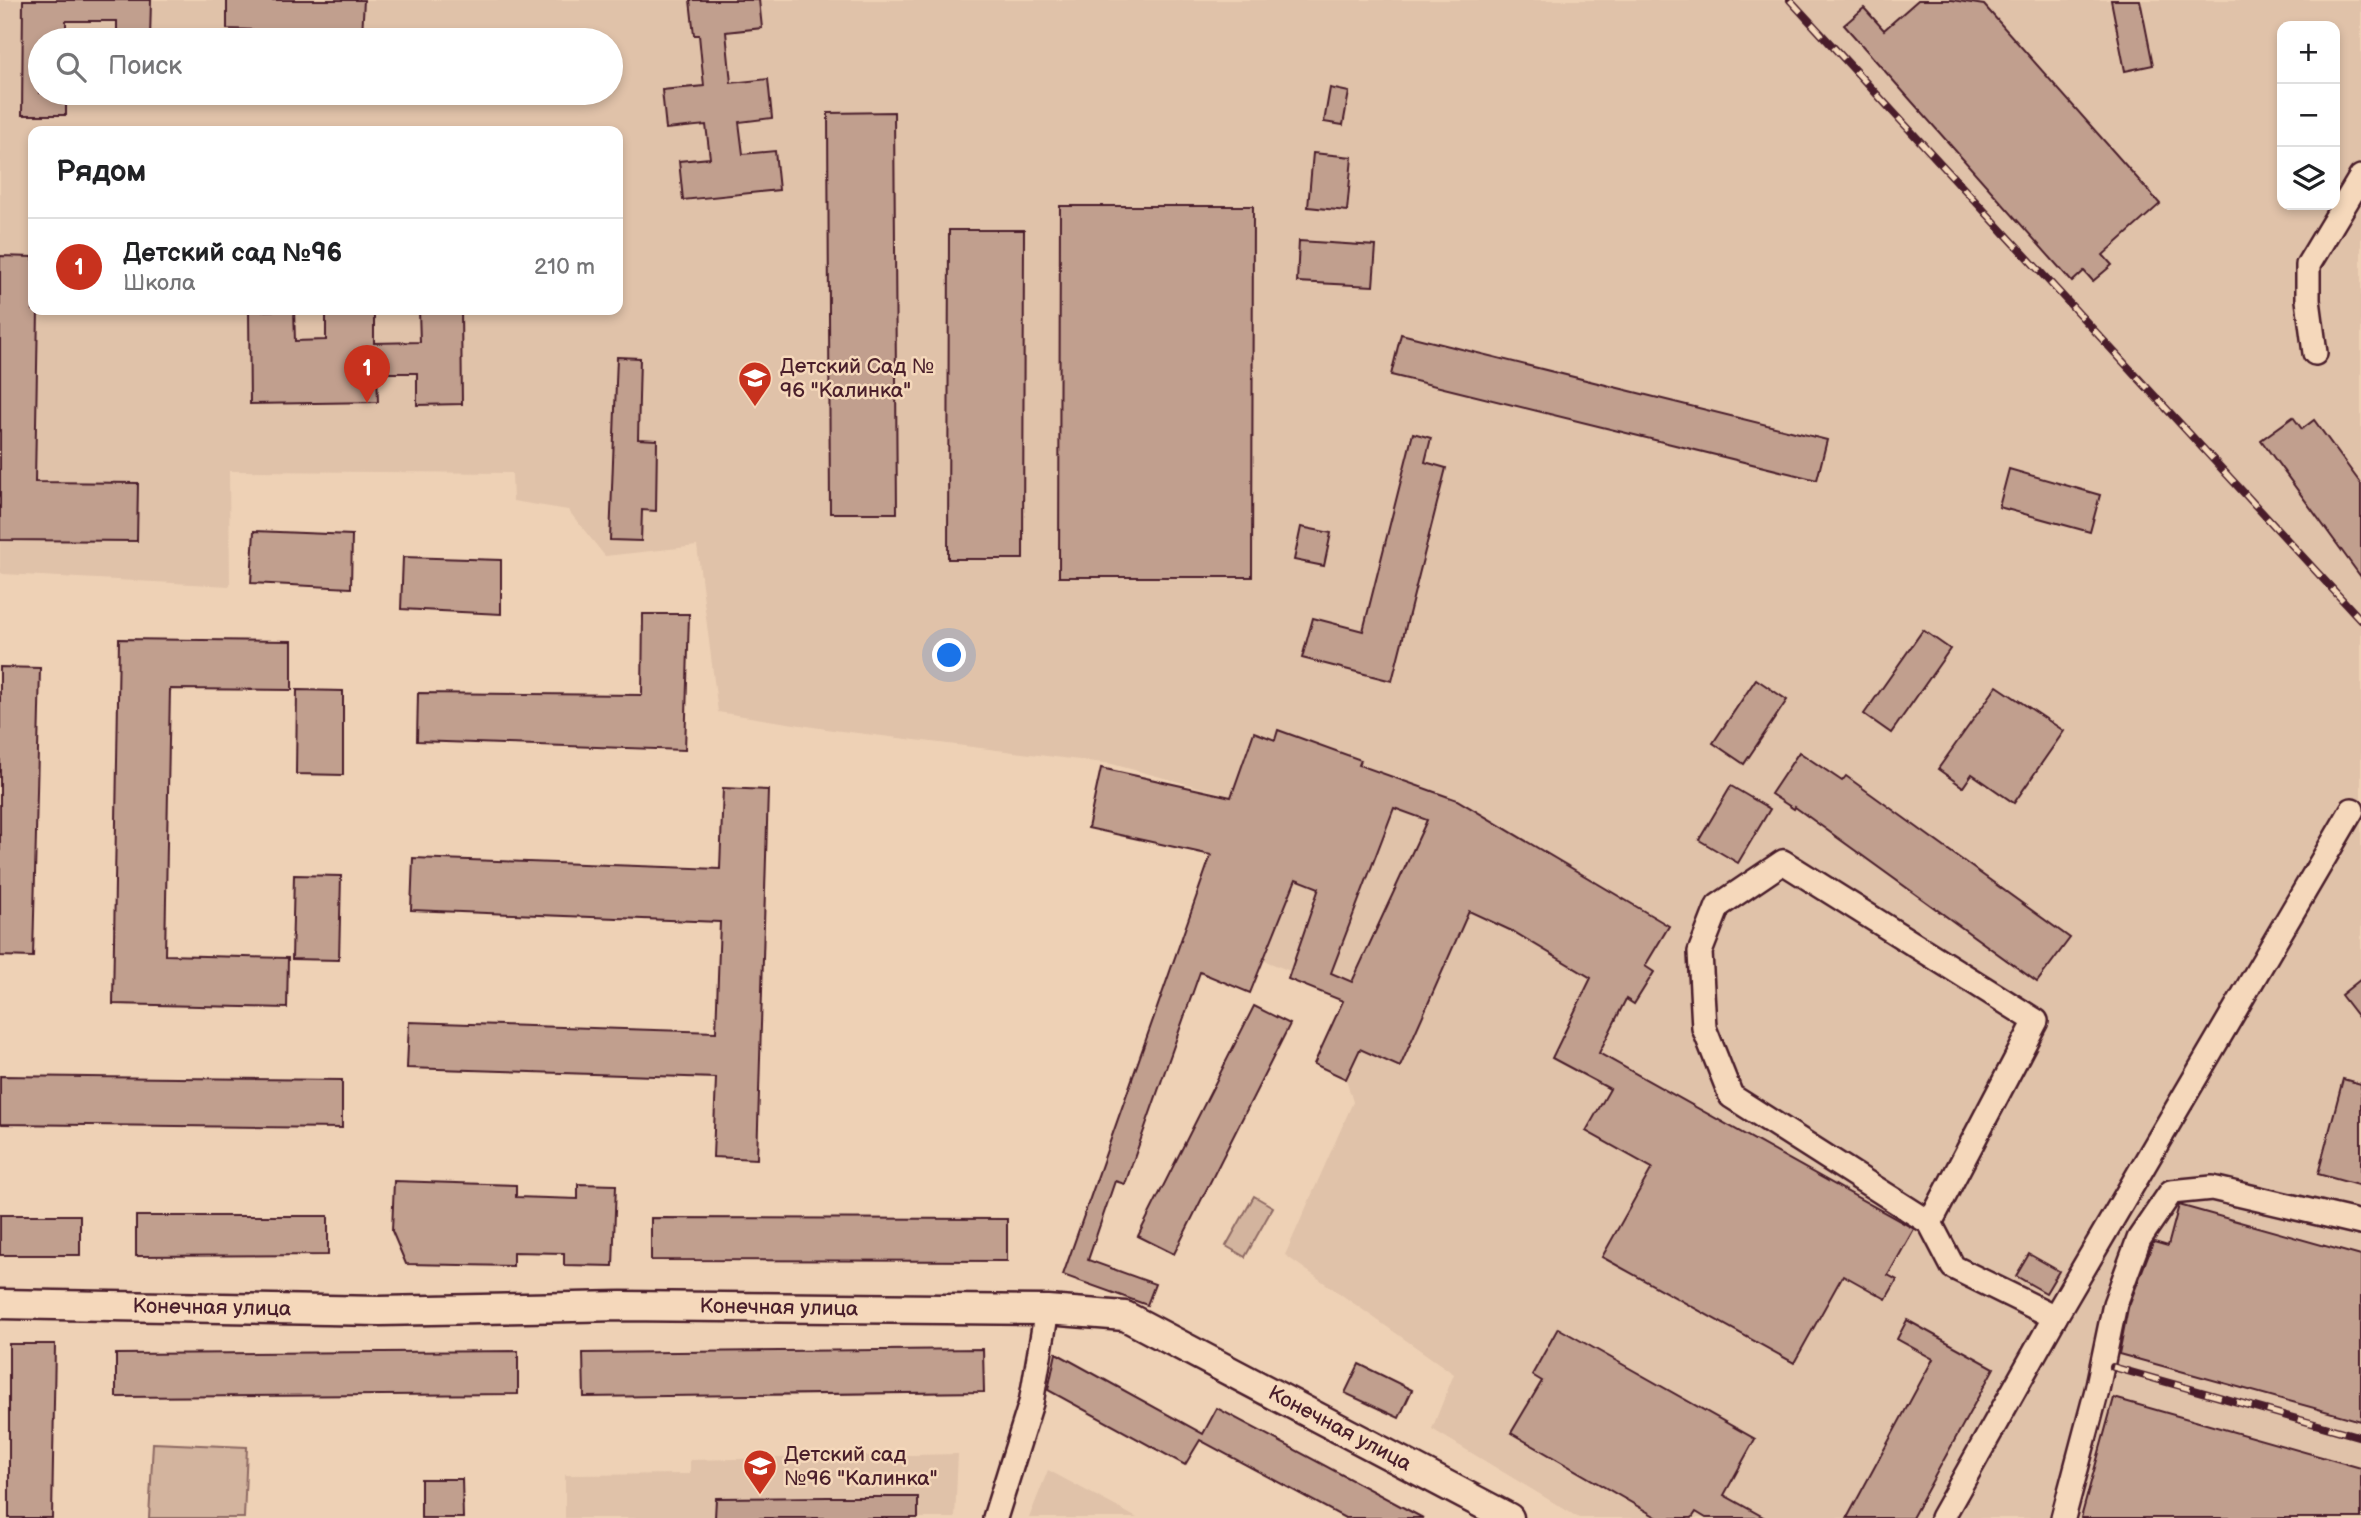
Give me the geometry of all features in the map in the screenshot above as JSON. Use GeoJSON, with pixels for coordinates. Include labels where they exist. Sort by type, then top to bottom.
{"type":"FeatureCollection","features":[{"type":"Feature","properties":{"kind":"street"},"geometry":{"type":"LineString","coordinates":[[2315,353],[2308,300],[2308,265],[2361,177]]}},
{"type":"Feature","properties":{"kind":"street"},"geometry":{"type":"LineString","coordinates":[[1942,1518],[2055,1317],[2352,810]]}},
{"type":"Feature","properties":{"kind":"street"},"geometry":{"type":"LineString","coordinates":[[1930,1223],[2036,1021],[1783,862],[1718,906],[1700,952],[1704,1028],[1731,1096],[1930,1223],[1953,1267],[2055,1317]]}},
{"type":"Feature","properties":{"kind":"street"},"geometry":{"type":"LineString","coordinates":[[2063,1518],[2097,1390],[2115,1304],[2139,1240],[2171,1192],[2212,1188],[2361,1223]]}},
{"type":"Feature","properties":{"kind":"street","name":"Конечная улица"},"geometry":{"type":"LineString","coordinates":[[0,1304],[380,1311],[621,1306],[1047,1310],[1125,1316],[1509,1518]]}},
{"type":"Feature","properties":{"kind":"street"},"geometry":{"type":"LineString","coordinates":[[995,1518],[1031,1403],[1047,1310]]}},
{"type":"Feature","properties":{"kind":"shaded area"},"geometry":{"type":"Polygon","coordinates":[[[0,0],[2361,0],[2361,1518],[1579,1518],[1432,1429],[1454,1374],[1285,1255],[1353,1102],[1346,1079],[1314,1064],[1343,1001],[1288,979],[1290,971],[1263,960],[1223,982],[1199,974],[1125,1184],[1115,1181],[1088,1260],[1155,1284],[1147,1305],[1063,1275],[1231,796],[1112,764],[833,730],[718,712],[697,546],[605,556],[568,510],[513,501],[512,473],[229,471],[230,586],[0,572],[0,0]]]}},
{"type":"Feature","properties":{"kind":"shaded area"},"geometry":{"type":"Polygon","coordinates":[[[1254,1196],[1273,1207],[1245,1257],[1226,1246],[1254,1196]]]}},
{"type":"Feature","properties":{"kind":"shaded area"},"geometry":{"type":"Polygon","coordinates":[[[153,1443],[247,1447],[244,1518],[149,1518],[153,1443]]]}},
{"type":"Feature","properties":{"kind":"shaded area","name":"Детский сад №96 \"Калинка\""},"geometry":{"type":"Polygon","coordinates":[[[958,1454],[955,1518],[565,1518],[565,1475],[690,1474],[690,1460],[958,1454]]]}},
{"type":"Feature","properties":{"kind":"shaded area"},"geometry":{"type":"Polygon","coordinates":[[[1048,1470],[1087,1491],[1137,1518],[1029,1518],[1048,1470]]]}},
{"type":"Feature","properties":{"kind":"building"},"geometry":{"type":"Polygon","coordinates":[[[23,0],[151,0],[150,28],[117,28],[117,21],[66,21],[66,28],[28,28],[28,105],[66,105],[66,115],[22,115],[23,0]]]}},
{"type":"Feature","properties":{"kind":"building"},"geometry":{"type":"Polygon","coordinates":[[[227,0],[364,0],[362,28],[227,28],[227,0]]]}},
{"type":"Feature","properties":{"kind":"building"},"geometry":{"type":"Polygon","coordinates":[[[690,0],[759,0],[762,28],[726,32],[731,83],[768,79],[772,118],[739,122],[743,154],[775,151],[779,190],[683,200],[679,161],[710,158],[706,125],[666,129],[662,90],[704,86],[699,35],[694,35],[690,0]]]}},
{"type":"Feature","properties":{"kind":"building"},"geometry":{"type":"Polygon","coordinates":[[[1918,0],[1952,0],[1984,5],[2160,204],[2103,255],[2112,265],[2093,281],[2084,271],[2072,282],[1844,25],[1864,8],[1884,30],[1918,0]]]}},
{"type":"Feature","properties":{"kind":"building"},"geometry":{"type":"Polygon","coordinates":[[[2111,0],[2140,0],[2153,65],[2125,71],[2111,0]]]}},
{"type":"Feature","properties":{"kind":"building"},"geometry":{"type":"Polygon","coordinates":[[[1330,88],[1349,92],[1343,125],[1324,122],[1330,88]]]}},
{"type":"Feature","properties":{"kind":"building"},"geometry":{"type":"Polygon","coordinates":[[[894,112],[897,513],[830,513],[828,113],[894,112]]]}},
{"type":"Feature","properties":{"kind":"building"},"geometry":{"type":"Polygon","coordinates":[[[1313,153],[1352,157],[1347,211],[1308,207],[1313,153]]]}},
{"type":"Feature","properties":{"kind":"building"},"geometry":{"type":"Polygon","coordinates":[[[1060,206],[1253,206],[1252,577],[1059,577],[1060,206]]]}},
{"type":"Feature","properties":{"kind":"building"},"geometry":{"type":"Polygon","coordinates":[[[949,230],[1024,230],[1023,559],[948,559],[949,230]]]}},
{"type":"Feature","properties":{"kind":"building"},"geometry":{"type":"Polygon","coordinates":[[[1299,241],[1376,246],[1373,286],[1297,282],[1299,241]]]}},
{"type":"Feature","properties":{"kind":"building"},"geometry":{"type":"Polygon","coordinates":[[[0,256],[28,257],[28,315],[38,315],[35,482],[138,483],[137,541],[0,540],[0,256]]]}},
{"type":"Feature","properties":{"kind":"building"},"geometry":{"type":"Polygon","coordinates":[[[249,315],[294,315],[295,341],[326,340],[326,315],[374,315],[374,343],[420,342],[419,315],[461,315],[462,404],[417,405],[417,373],[377,373],[378,402],[250,404],[249,315]]]}},
{"type":"Feature","properties":{"kind":"building"},"geometry":{"type":"Polygon","coordinates":[[[1401,334],[1827,440],[1817,480],[1391,375],[1401,334]]]}},
{"type":"Feature","properties":{"kind":"building"},"geometry":{"type":"Polygon","coordinates":[[[617,357],[640,358],[638,439],[657,440],[656,511],[642,510],[641,541],[610,540],[617,357]]]}},
{"type":"Feature","properties":{"kind":"building"},"geometry":{"type":"Polygon","coordinates":[[[2293,417],[2302,429],[2314,420],[2361,484],[2361,577],[2261,440],[2293,417]]]}},
{"type":"Feature","properties":{"kind":"building"},"geometry":{"type":"Polygon","coordinates":[[[1413,433],[1431,438],[1425,462],[1446,468],[1392,681],[1302,658],[1313,618],[1363,631],[1413,433]]]}},
{"type":"Feature","properties":{"kind":"building"},"geometry":{"type":"Polygon","coordinates":[[[2009,469],[2100,495],[2090,532],[1999,507],[2009,469]]]}},
{"type":"Feature","properties":{"kind":"building"},"geometry":{"type":"Polygon","coordinates":[[[1301,527],[1331,533],[1324,566],[1294,560],[1301,527]]]}},
{"type":"Feature","properties":{"kind":"building"},"geometry":{"type":"Polygon","coordinates":[[[254,531],[352,535],[351,588],[251,583],[254,531]]]}},
{"type":"Feature","properties":{"kind":"building"},"geometry":{"type":"Polygon","coordinates":[[[403,557],[501,560],[501,614],[401,609],[403,557]]]}},
{"type":"Feature","properties":{"kind":"building"},"geometry":{"type":"Polygon","coordinates":[[[643,614],[689,614],[685,750],[417,741],[418,693],[642,695],[643,614]]]}},
{"type":"Feature","properties":{"kind":"building"},"geometry":{"type":"Polygon","coordinates":[[[1923,630],[1950,649],[1891,733],[1864,714],[1923,630]]]}},
{"type":"Feature","properties":{"kind":"building"},"geometry":{"type":"Polygon","coordinates":[[[119,639],[292,641],[292,690],[170,689],[165,955],[288,958],[287,1008],[113,1004],[119,639]]]}},
{"type":"Feature","properties":{"kind":"building"},"geometry":{"type":"Polygon","coordinates":[[[0,667],[40,668],[33,957],[0,956],[0,667]]]}},
{"type":"Feature","properties":{"kind":"building"},"geometry":{"type":"Polygon","coordinates":[[[1756,679],[1787,700],[1744,764],[1713,743],[1756,679]]]}},
{"type":"Feature","properties":{"kind":"building"},"geometry":{"type":"Polygon","coordinates":[[[1997,686],[2064,731],[2014,803],[1972,774],[1963,787],[1938,769],[1997,686]]]}},
{"type":"Feature","properties":{"kind":"building"},"geometry":{"type":"Polygon","coordinates":[[[297,690],[343,691],[343,775],[296,774],[297,690]]]}},
{"type":"Feature","properties":{"kind":"building"},"geometry":{"type":"Polygon","coordinates":[[[1278,730],[1361,760],[1359,765],[1457,800],[1669,926],[1645,966],[1654,972],[1634,1004],[1626,999],[1599,1053],[1914,1229],[1888,1275],[1897,1280],[1886,1299],[1843,1275],[1794,1363],[1602,1257],[1652,1168],[1586,1131],[1610,1089],[1552,1058],[1591,978],[1514,932],[1469,911],[1400,1067],[1360,1049],[1346,1079],[1314,1064],[1343,1001],[1288,979],[1319,888],[1296,879],[1250,993],[1200,972],[1125,1184],[1115,1181],[1088,1260],[1155,1284],[1147,1305],[1063,1275],[1211,855],[1088,828],[1101,768],[1231,797],[1254,732],[1275,740],[1278,730]],[[1394,808],[1331,973],[1352,982],[1427,820],[1394,808]]]}},
{"type":"Feature","properties":{"kind":"building"},"geometry":{"type":"Polygon","coordinates":[[[1799,752],[1842,781],[1846,776],[2070,938],[2037,982],[1795,807],[1794,809],[1771,794],[1799,752]]]}},
{"type":"Feature","properties":{"kind":"building"},"geometry":{"type":"Polygon","coordinates":[[[1731,786],[1770,809],[1738,863],[1699,840],[1731,786]]]}},
{"type":"Feature","properties":{"kind":"building"},"geometry":{"type":"Polygon","coordinates":[[[723,788],[768,790],[757,1159],[713,1157],[716,1078],[407,1068],[409,1022],[716,1032],[720,922],[411,910],[413,858],[720,869],[723,788]]]}},
{"type":"Feature","properties":{"kind":"building"},"geometry":{"type":"Polygon","coordinates":[[[294,875],[341,876],[339,960],[292,959],[294,875]]]}},
{"type":"Feature","properties":{"kind":"building"},"geometry":{"type":"Polygon","coordinates":[[[2361,979],[2361,1021],[2341,995],[2361,979]]]}},
{"type":"Feature","properties":{"kind":"building"},"geometry":{"type":"Polygon","coordinates":[[[1254,1006],[1290,1024],[1174,1254],[1138,1236],[1254,1006]]]}},
{"type":"Feature","properties":{"kind":"building"},"geometry":{"type":"Polygon","coordinates":[[[0,1076],[342,1080],[342,1128],[0,1124],[0,1076]]]}},
{"type":"Feature","properties":{"kind":"building"},"geometry":{"type":"Polygon","coordinates":[[[2343,1079],[2361,1084],[2361,1186],[2318,1174],[2343,1079]]]}},
{"type":"Feature","properties":{"kind":"building"},"geometry":{"type":"Polygon","coordinates":[[[394,1181],[516,1185],[516,1197],[578,1199],[578,1184],[616,1185],[613,1266],[564,1265],[564,1253],[513,1252],[513,1266],[406,1264],[392,1231],[394,1181]]]}},
{"type":"Feature","properties":{"kind":"building"},"geometry":{"type":"Polygon","coordinates":[[[2179,1205],[2361,1256],[2361,1421],[2119,1354],[2128,1308],[2152,1245],[2154,1242],[2168,1246],[2179,1205]]]}},
{"type":"Feature","properties":{"kind":"building"},"geometry":{"type":"Polygon","coordinates":[[[0,1215],[80,1215],[80,1255],[0,1255],[0,1215]]]}},
{"type":"Feature","properties":{"kind":"building"},"geometry":{"type":"Polygon","coordinates":[[[136,1216],[328,1216],[328,1255],[136,1256],[136,1216]]]}},
{"type":"Feature","properties":{"kind":"building"},"geometry":{"type":"Polygon","coordinates":[[[651,1218],[1007,1219],[1007,1261],[651,1260],[651,1218]]]}},
{"type":"Feature","properties":{"kind":"building"},"geometry":{"type":"Polygon","coordinates":[[[2029,1254],[2059,1271],[2046,1293],[2016,1276],[2029,1254]]]}},
{"type":"Feature","properties":{"kind":"building"},"geometry":{"type":"Polygon","coordinates":[[[1907,1320],[1994,1368],[1912,1518],[1847,1518],[1933,1359],[1897,1339],[1907,1320]]]}},
{"type":"Feature","properties":{"kind":"building"},"geometry":{"type":"Polygon","coordinates":[[[1558,1328],[1755,1439],[1724,1495],[1765,1518],[1706,1518],[1696,1512],[1692,1518],[1658,1518],[1511,1433],[1542,1381],[1532,1375],[1558,1328]]]}},
{"type":"Feature","properties":{"kind":"building"},"geometry":{"type":"Polygon","coordinates":[[[9,1344],[55,1344],[52,1518],[9,1518],[9,1344]]]}},
{"type":"Feature","properties":{"kind":"building"},"geometry":{"type":"Polygon","coordinates":[[[983,1349],[984,1392],[584,1397],[583,1353],[983,1349]]]}},
{"type":"Feature","properties":{"kind":"building"},"geometry":{"type":"Polygon","coordinates":[[[518,1351],[518,1394],[116,1397],[116,1354],[518,1351]]]}},
{"type":"Feature","properties":{"kind":"building"},"geometry":{"type":"Polygon","coordinates":[[[1056,1353],[1203,1434],[1217,1408],[1423,1518],[1345,1518],[1200,1440],[1185,1465],[1048,1390],[1056,1353]]]}},
{"type":"Feature","properties":{"kind":"building"},"geometry":{"type":"Polygon","coordinates":[[[1359,1364],[1412,1390],[1399,1418],[1345,1393],[1359,1364]]]}},
{"type":"Feature","properties":{"kind":"building"},"geometry":{"type":"Polygon","coordinates":[[[2114,1398],[2361,1468],[2361,1518],[2081,1518],[2114,1398]]]}},
{"type":"Feature","properties":{"kind":"building"},"geometry":{"type":"Polygon","coordinates":[[[421,1479],[462,1479],[463,1518],[421,1518],[421,1479]]]}},
{"type":"Feature","properties":{"kind":"building"},"geometry":{"type":"Polygon","coordinates":[[[918,1497],[918,1518],[715,1518],[716,1498],[918,1497]]]}},
{"type":"Feature","properties":{"kind":"railway"},"geometry":{"type":"LineString","coordinates":[[1790,0],[2361,620]]}},
{"type":"Feature","properties":{"kind":"railway"},"geometry":{"type":"LineString","coordinates":[[2113,1367],[2361,1437]]}},
{"type":"Feature","properties":{"kind":"place","name":"Детский сад №96"},"geometry":{"type":"Point","coordinates":[367,403]}},
{"type":"Feature","properties":{"kind":"place","name":"Детский Сад № 96 \"Калинка\""},"geometry":{"type":"Point","coordinates":[755,408]}},
{"type":"Feature","properties":{"kind":"place","name":"Детский сад №96 \"Калинка\""},"geometry":{"type":"Point","coordinates":[760,1496]}}]}
